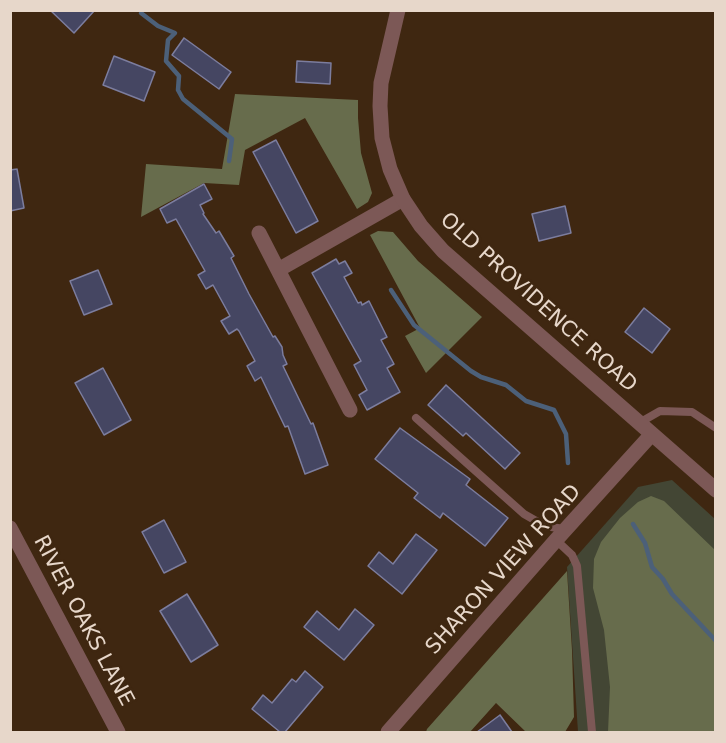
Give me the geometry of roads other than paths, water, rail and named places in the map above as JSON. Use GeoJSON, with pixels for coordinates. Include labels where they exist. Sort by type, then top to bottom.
{"type":"FeatureCollection","features":[{"type":"Feature","properties":{"kind":"street","name":"OLD PROVIDENCE ROAD"},"geometry":{"type":"LineString","coordinates":[[398,10],[381,83],[380,106],[385,153],[404,199],[421,226],[442,251],[716,490]]}},
{"type":"Feature","properties":{"kind":"street"},"geometry":{"type":"LineString","coordinates":[[278,270],[404,199]]}},
{"type":"Feature","properties":{"kind":"street"},"geometry":{"type":"LineString","coordinates":[[259,233],[350,410]]}},
{"type":"Feature","properties":{"kind":"street","name":"SHARON VIEW ROAD"},"geometry":{"type":"LineString","coordinates":[[388,732],[651,435]]}},
{"type":"Feature","properties":{"kind":"street","name":"RIVER OAKS LANE"},"geometry":{"type":"LineString","coordinates":[[10,528],[118,732]]}},
{"type":"Feature","properties":{"kind":"lane"},"geometry":{"type":"LineString","coordinates":[[639,423],[660,411],[692,412],[716,428]]}},
{"type":"Feature","properties":{"kind":"lane"},"geometry":{"type":"LineString","coordinates":[[416,418],[524,514],[561,535],[578,566],[592,732]]}},
{"type":"Feature","properties":{"kind":"waterway"},"geometry":{"type":"LineString","coordinates":[[141,13],[158,26],[175,33],[168,40],[166,61],[179,76],[178,90],[183,99],[232,139],[229,161]]}},
{"type":"Feature","properties":{"kind":"waterway"},"geometry":{"type":"LineString","coordinates":[[391,290],[414,325],[471,371],[481,377],[506,385],[526,401],[554,410],[566,434],[568,463]]}},
{"type":"Feature","properties":{"kind":"waterway"},"geometry":{"type":"LineString","coordinates":[[633,524],[645,543],[652,567],[672,594],[716,641]]}}]}
